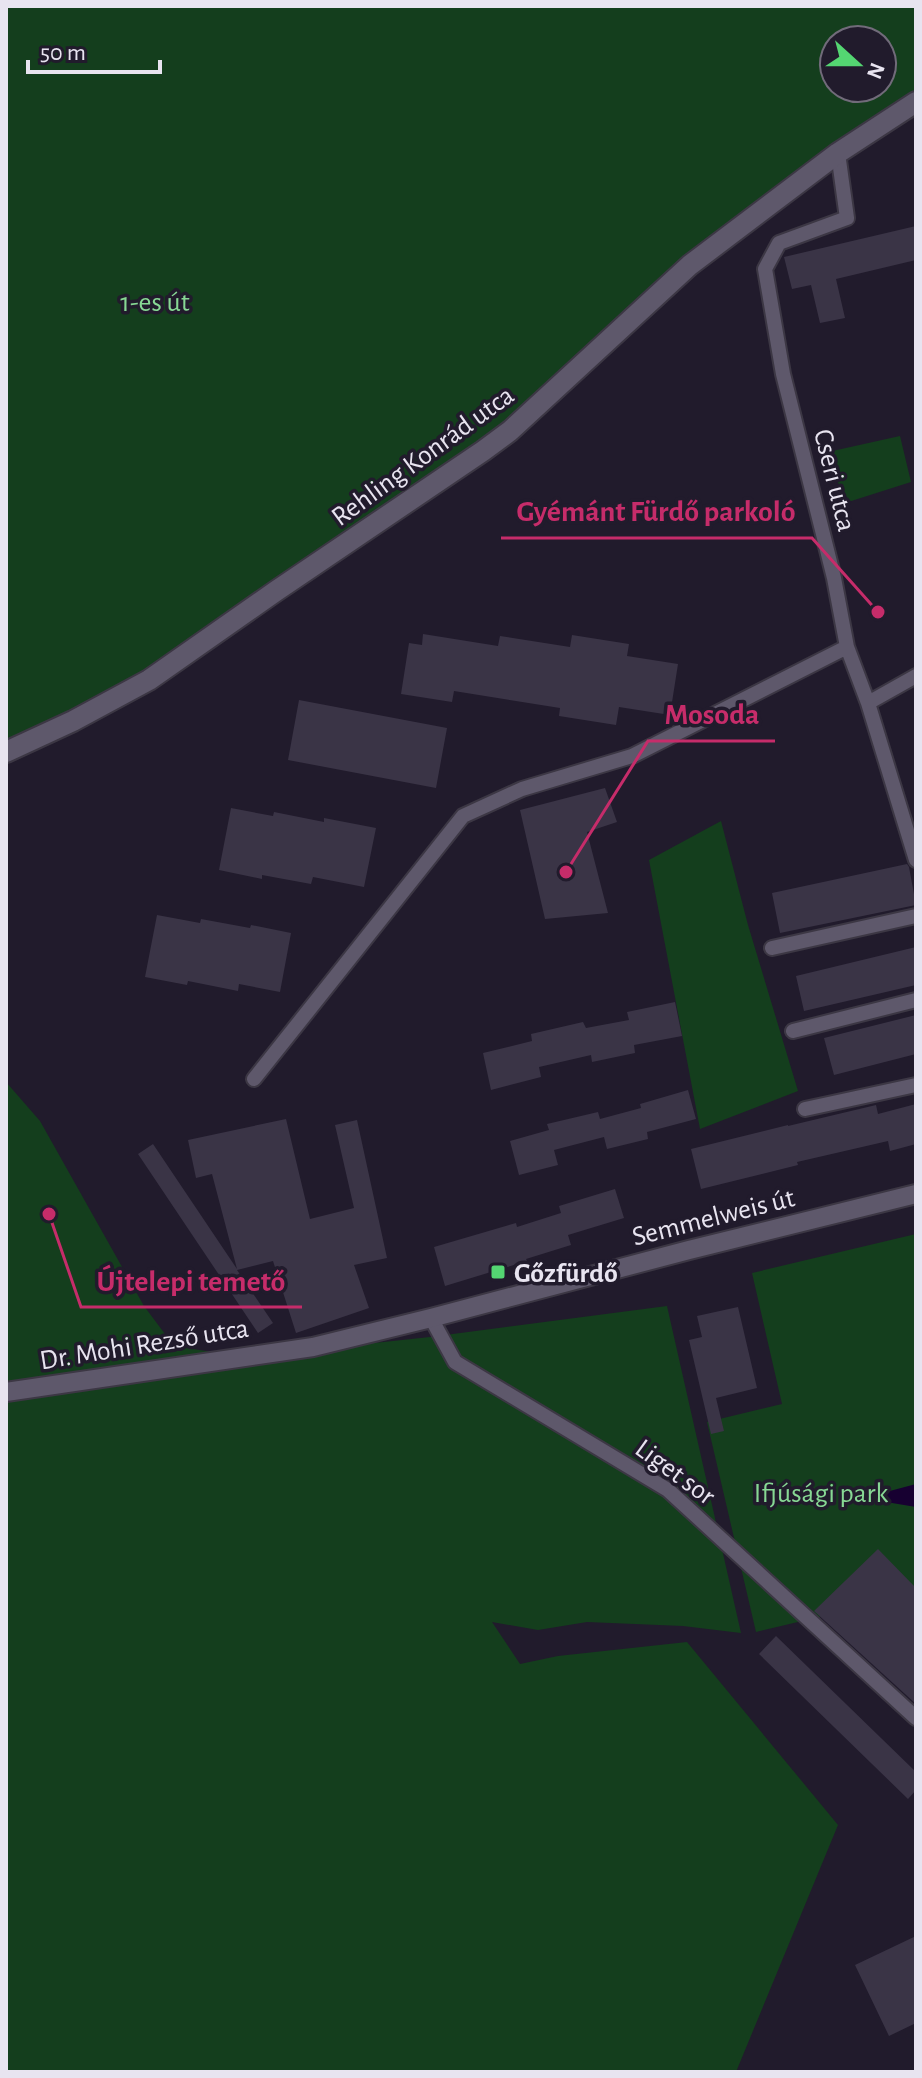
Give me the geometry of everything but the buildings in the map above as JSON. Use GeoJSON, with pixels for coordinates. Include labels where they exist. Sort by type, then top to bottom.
{"type":"FeatureCollection","features":[{"type":"Feature","properties":{"kind":"main road","name":"Rehling Konrád utca"},"geometry":{"type":"LineString","coordinates":[[6,752],[73,721],[149,680],[483,451],[510,431],[690,265],[838,153],[916,102]]}},
{"type":"Feature","properties":{"kind":"street","name":"Cseri utca"},"geometry":{"type":"LineString","coordinates":[[838,153],[847,218],[779,243],[765,269],[783,374],[834,578],[847,647],[868,703],[916,860]]}},
{"type":"Feature","properties":{"kind":"street"},"geometry":{"type":"LineString","coordinates":[[254,1079],[463,816],[522,789],[632,756],[847,647]]}},
{"type":"Feature","properties":{"kind":"street"},"geometry":{"type":"LineString","coordinates":[[868,703],[916,676]]}},
{"type":"Feature","properties":{"kind":"street"},"geometry":{"type":"LineString","coordinates":[[772,948],[916,916]]}},
{"type":"Feature","properties":{"kind":"street"},"geometry":{"type":"LineString","coordinates":[[793,1031],[916,1000]]}},
{"type":"Feature","properties":{"kind":"street"},"geometry":{"type":"LineString","coordinates":[[805,1109],[916,1085]]}},
{"type":"Feature","properties":{"kind":"street","name":"Semmelweis út"},"geometry":{"type":"LineString","coordinates":[[431,1318],[916,1194]]}},
{"type":"Feature","properties":{"kind":"street","name":"Dr. Mohi Rezső utca"},"geometry":{"type":"LineString","coordinates":[[6,1392],[313,1347],[431,1318]]}},
{"type":"Feature","properties":{"kind":"street","name":"Liget sor"},"geometry":{"type":"LineString","coordinates":[[431,1318],[455,1362],[668,1490],[916,1718]]}},
{"type":"Feature","properties":{"kind":"green space","name":"1-es út"},"geometry":{"type":"Polygon","coordinates":[[[6,6],[916,6],[916,102],[690,265],[510,431],[149,680],[6,752],[6,6]]]}},
{"type":"Feature","properties":{"kind":"green space"},"geometry":{"type":"Polygon","coordinates":[[[900,436],[911,482],[845,503],[828,452],[900,436]]]}},
{"type":"Feature","properties":{"kind":"green space"},"geometry":{"type":"Polygon","coordinates":[[[721,821],[748,925],[798,1091],[700,1129],[649,860],[721,821]]]}},
{"type":"Feature","properties":{"kind":"green space"},"geometry":{"type":"Polygon","coordinates":[[[6,1082],[40,1121],[144,1306],[174,1346],[244,1357],[430,1337],[667,1306],[741,1633],[683,1626],[587,1622],[538,1630],[492,1622],[520,1664],[558,1656],[687,1642],[838,1825],[736,2072],[6,2072],[6,1082]]]}},
{"type":"Feature","properties":{"kind":"green space","name":"Ifjúsági park"},"geometry":{"type":"Polygon","coordinates":[[[916,1234],[916,1594],[756,1632],[707,1422],[782,1404],[752,1273],[916,1234]]]}},
{"type":"Feature","properties":{"kind":"shaded area"},"geometry":{"type":"Polygon","coordinates":[[[916,1484],[916,1507],[886,1502],[883,1497],[886,1492],[916,1484]]]}},
{"type":"Feature","properties":{"kind":"place","name":"Gyémánt Fürdő parkoló"},"geometry":{"type":"Point","coordinates":[878,612]}},
{"type":"Feature","properties":{"kind":"place","name":"Mosoda"},"geometry":{"type":"Point","coordinates":[566,872]}},
{"type":"Feature","properties":{"kind":"place","name":"Újtelepi temető"},"geometry":{"type":"Point","coordinates":[49,1214]}},
{"type":"Feature","properties":{"kind":"place","name":"Gőzfürdő"},"geometry":{"type":"Point","coordinates":[498,1272]}}]}
